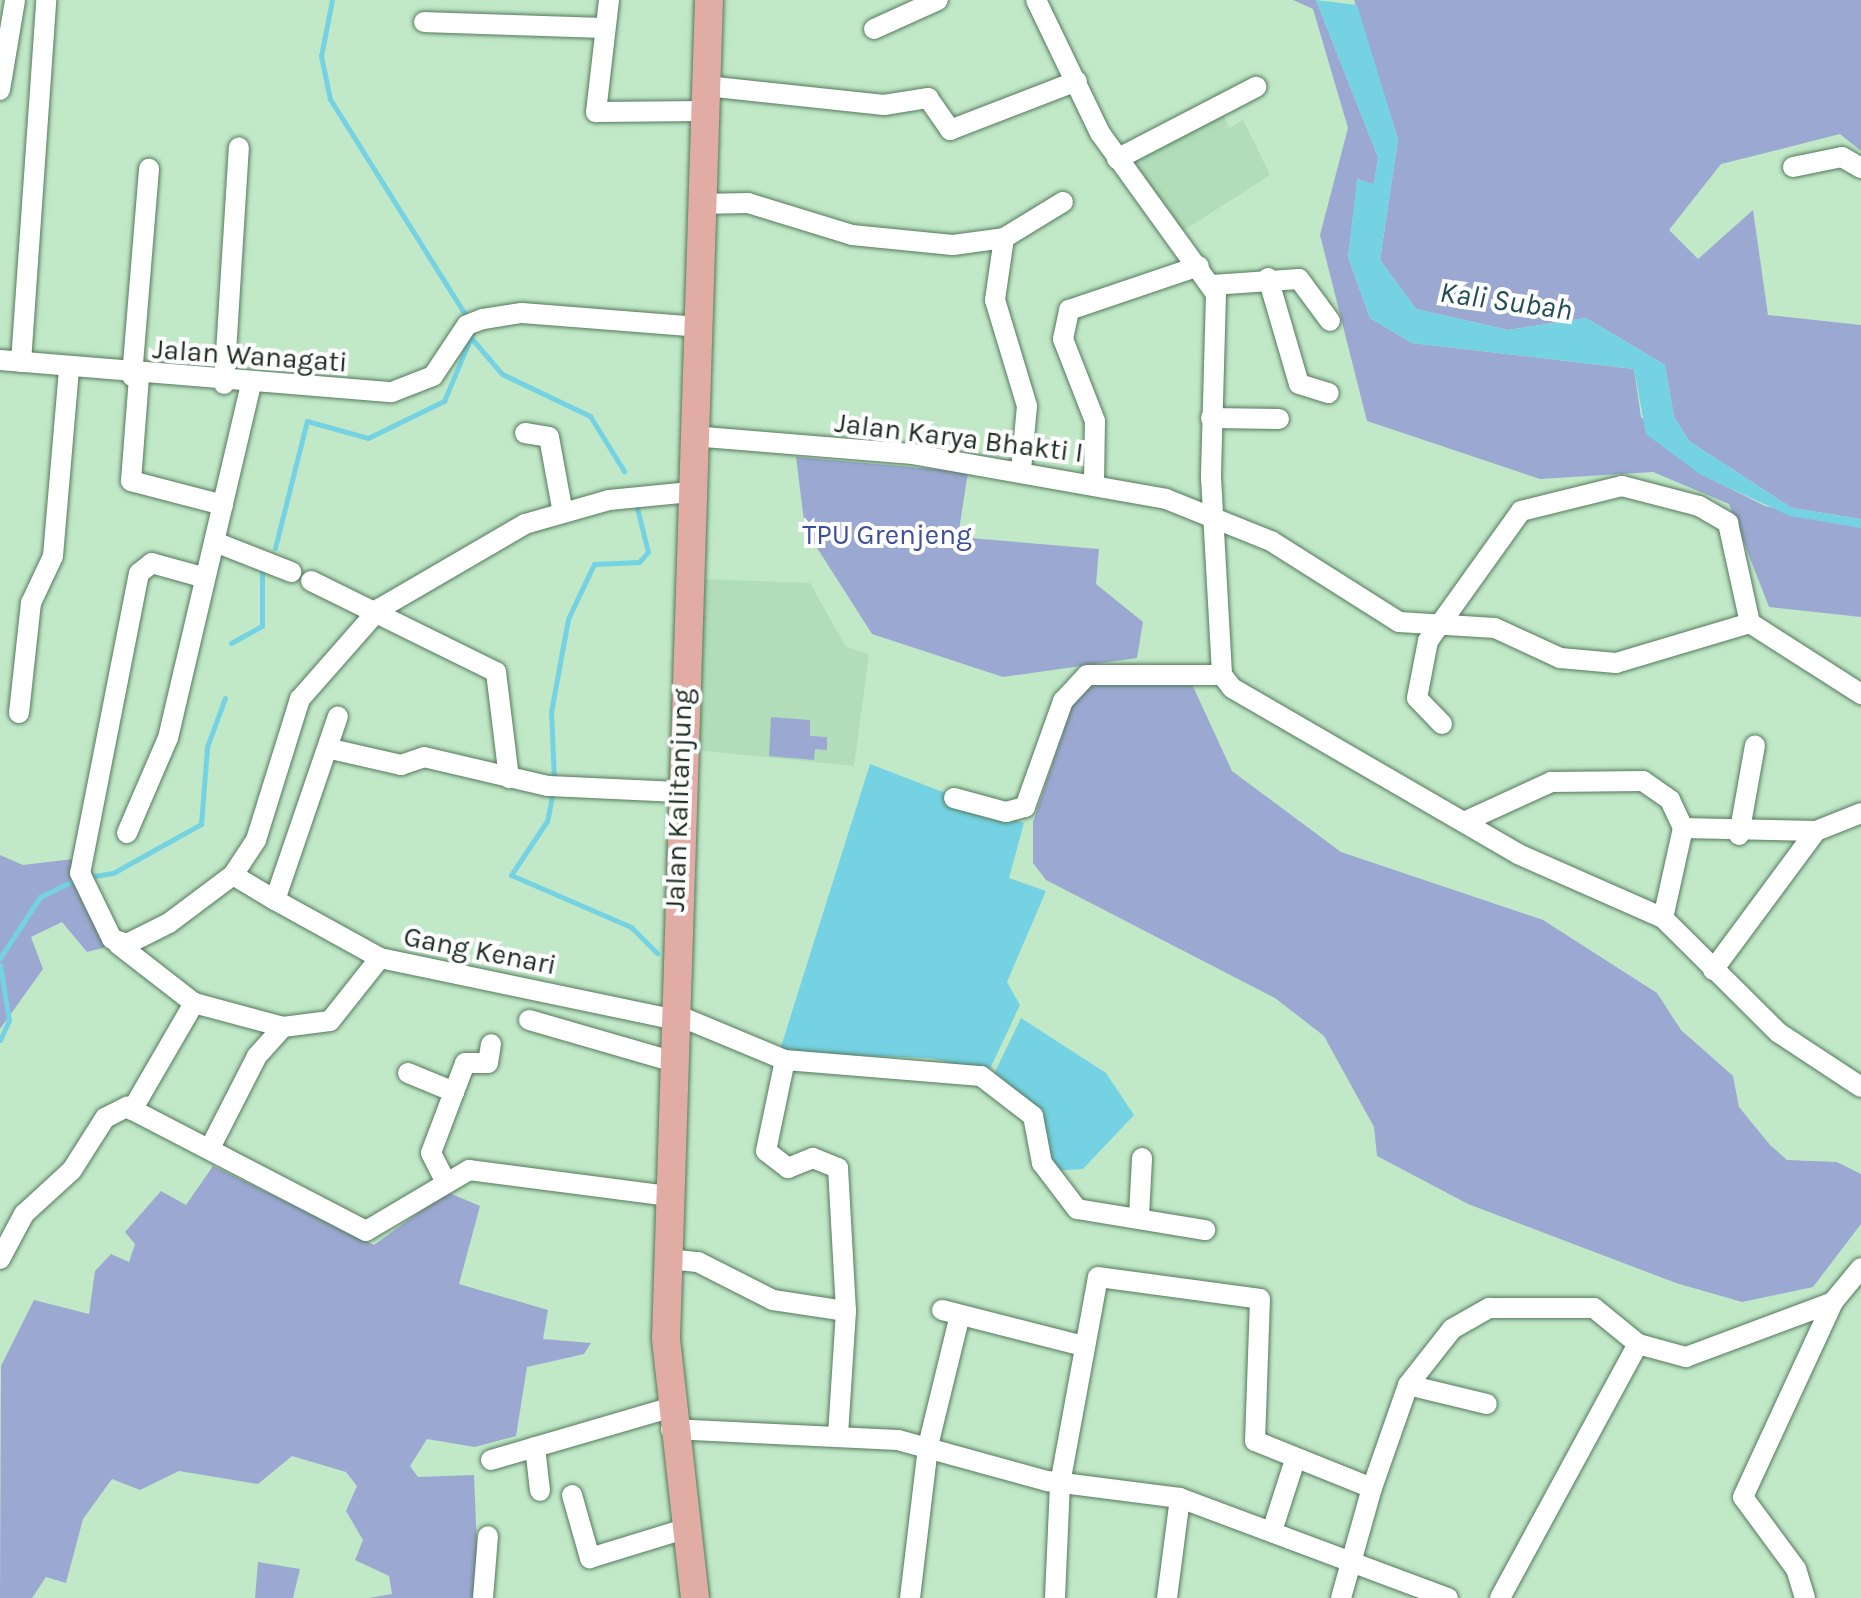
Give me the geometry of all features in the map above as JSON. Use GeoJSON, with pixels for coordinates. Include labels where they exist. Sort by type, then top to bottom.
{"type":"FeatureCollection","features":[{"type":"Feature","properties":{"kind":"main road","name":"Jalan Kalitanjung"},"geometry":{"type":"LineString","coordinates":[[694,1598],[670,1418],[668,1259],[679,792],[709,0]]}},
{"type":"Feature","properties":{"kind":"street"},"geometry":{"type":"LineString","coordinates":[[0,90],[15,0]]}},
{"type":"Feature","properties":{"kind":"street"},"geometry":{"type":"LineString","coordinates":[[10,361],[46,0]]}},
{"type":"Feature","properties":{"kind":"street"},"geometry":{"type":"LineString","coordinates":[[610,0],[600,28],[596,112],[705,98],[808,97],[884,105],[928,98],[950,130],[1077,81]]}},
{"type":"Feature","properties":{"kind":"street"},"geometry":{"type":"LineString","coordinates":[[874,30],[900,8],[938,0]]}},
{"type":"Feature","properties":{"kind":"street"},"geometry":{"type":"LineString","coordinates":[[1036,0],[1118,159],[1212,285],[1219,332],[1211,418],[1222,674]]}},
{"type":"Feature","properties":{"kind":"street"},"geometry":{"type":"LineString","coordinates":[[424,22],[600,28]]}},
{"type":"Feature","properties":{"kind":"street"},"geometry":{"type":"LineString","coordinates":[[1118,159],[1256,87]]}},
{"type":"Feature","properties":{"kind":"street"},"geometry":{"type":"LineString","coordinates":[[224,384],[239,147]]}},
{"type":"Feature","properties":{"kind":"street"},"geometry":{"type":"LineString","coordinates":[[1793,167],[1842,157],[1861,168]]}},
{"type":"Feature","properties":{"kind":"street"},"geometry":{"type":"LineString","coordinates":[[149,168],[132,481],[222,505]]}},
{"type":"Feature","properties":{"kind":"street"},"geometry":{"type":"LineString","coordinates":[[701,204],[748,203],[894,242],[1004,238],[1063,202]]}},
{"type":"Feature","properties":{"kind":"street"},"geometry":{"type":"LineString","coordinates":[[1004,238],[996,300],[1027,406],[1021,470]]}},
{"type":"Feature","properties":{"kind":"street"},"geometry":{"type":"LineString","coordinates":[[1094,483],[1095,421],[1065,319],[1070,310],[1199,266]]}},
{"type":"Feature","properties":{"kind":"street"},"geometry":{"type":"LineString","coordinates":[[1212,285],[1268,278],[1306,282],[1330,321]]}},
{"type":"Feature","properties":{"kind":"street"},"geometry":{"type":"LineString","coordinates":[[1268,278],[1298,384],[1329,393]]}},
{"type":"Feature","properties":{"kind":"street","name":"Jalan Wanagati"},"geometry":{"type":"LineString","coordinates":[[10,361],[224,384],[392,392],[433,376],[475,322],[522,313],[698,327]]}},
{"type":"Feature","properties":{"kind":"street"},"geometry":{"type":"LineString","coordinates":[[19,713],[31,603],[53,556],[69,370]]}},
{"type":"Feature","properties":{"kind":"street"},"geometry":{"type":"LineString","coordinates":[[127,833],[168,738],[202,577],[215,542],[251,384]]}},
{"type":"Feature","properties":{"kind":"street"},"geometry":{"type":"LineString","coordinates":[[1211,418],[1279,419]]}},
{"type":"Feature","properties":{"kind":"street"},"geometry":{"type":"LineString","coordinates":[[525,433],[549,437],[564,512]]}},
{"type":"Feature","properties":{"kind":"street","name":"Jalan Karya Bhakti I"},"geometry":{"type":"LineString","coordinates":[[694,436],[1021,470],[1094,483],[1214,514],[1398,622],[1495,628],[1560,658],[1616,662],[1750,622]]}},
{"type":"Feature","properties":{"kind":"street"},"geometry":{"type":"LineString","coordinates":[[1442,724],[1417,698],[1438,625],[1521,511],[1622,486],[1728,522],[1750,622],[1861,694]]}},
{"type":"Feature","properties":{"kind":"street"},"geometry":{"type":"LineString","coordinates":[[118,944],[169,924],[233,875],[256,840],[300,699],[380,609],[525,524],[564,512],[691,492]]}},
{"type":"Feature","properties":{"kind":"street"},"geometry":{"type":"LineString","coordinates":[[215,542],[291,572]]}},
{"type":"Feature","properties":{"kind":"street"},"geometry":{"type":"LineString","coordinates":[[132,1110],[194,1003],[118,944],[82,881],[139,573],[152,563],[202,577]]}},
{"type":"Feature","properties":{"kind":"street"},"geometry":{"type":"LineString","coordinates":[[311,581],[380,609],[496,672],[509,778]]}},
{"type":"Feature","properties":{"kind":"street"},"geometry":{"type":"LineString","coordinates":[[954,798],[1006,812],[1025,808],[1063,701],[1087,675],[1222,674],[1268,713],[1466,821],[1663,918],[1780,1033],[1861,1087]]}},
{"type":"Feature","properties":{"kind":"street"},"geometry":{"type":"LineString","coordinates":[[275,900],[331,749],[338,716]]}},
{"type":"Feature","properties":{"kind":"street"},"geometry":{"type":"LineString","coordinates":[[1739,835],[1756,745]]}},
{"type":"Feature","properties":{"kind":"street"},"geometry":{"type":"LineString","coordinates":[[331,749],[553,787],[679,792]]}},
{"type":"Feature","properties":{"kind":"street"},"geometry":{"type":"LineString","coordinates":[[1466,821],[1526,788],[1629,778],[1659,789],[1683,828],[1663,918]]}},
{"type":"Feature","properties":{"kind":"street"},"geometry":{"type":"LineString","coordinates":[[1683,828],[1739,835],[1816,831],[1861,813]]}},
{"type":"Feature","properties":{"kind":"street"},"geometry":{"type":"LineString","coordinates":[[1713,970],[1816,831]]}},
{"type":"Feature","properties":{"kind":"street"},"geometry":{"type":"LineString","coordinates":[[233,875],[380,958]]}},
{"type":"Feature","properties":{"kind":"street","name":"Gang Kenari"},"geometry":{"type":"LineString","coordinates":[[194,1003],[283,1027],[330,1020],[380,958],[672,1016],[785,1060],[980,1076],[1033,1116],[1042,1163],[1077,1210],[1139,1216],[1205,1230]]}},
{"type":"Feature","properties":{"kind":"street"},"geometry":{"type":"LineString","coordinates":[[529,1020],[671,1061]]}},
{"type":"Feature","properties":{"kind":"street"},"geometry":{"type":"LineString","coordinates":[[210,1148],[257,1056],[283,1027]]}},
{"type":"Feature","properties":{"kind":"street"},"geometry":{"type":"LineString","coordinates":[[444,1179],[432,1153],[464,1063],[488,1064],[491,1044]]}},
{"type":"Feature","properties":{"kind":"street"},"geometry":{"type":"LineString","coordinates":[[785,1060],[766,1152],[788,1168],[813,1158],[838,1168],[846,1311],[838,1434]]}},
{"type":"Feature","properties":{"kind":"street"},"geometry":{"type":"LineString","coordinates":[[408,1073],[454,1092]]}},
{"type":"Feature","properties":{"kind":"street"},"geometry":{"type":"LineString","coordinates":[[0,1259],[24,1214],[72,1170],[104,1118],[132,1110],[366,1231],[406,1214],[444,1179],[469,1170],[669,1196]]}},
{"type":"Feature","properties":{"kind":"street"},"geometry":{"type":"LineString","coordinates":[[1139,1216],[1142,1158]]}},
{"type":"Feature","properties":{"kind":"street"},"geometry":{"type":"LineString","coordinates":[[668,1259],[698,1262],[773,1300],[846,1311]]}},
{"type":"Feature","properties":{"kind":"street"},"geometry":{"type":"LineString","coordinates":[[1805,1598],[1796,1569],[1742,1497],[1833,1302],[1861,1268]]}},
{"type":"Feature","properties":{"kind":"street"},"geometry":{"type":"LineString","coordinates":[[1056,1598],[1060,1484],[1098,1278],[1260,1299],[1255,1441],[1372,1488]]}},
{"type":"Feature","properties":{"kind":"street"},"geometry":{"type":"LineString","coordinates":[[1341,1598],[1372,1488],[1408,1385],[1452,1329],[1489,1308],[1594,1308],[1638,1344],[1678,1358],[1833,1302]]}},
{"type":"Feature","properties":{"kind":"street"},"geometry":{"type":"LineString","coordinates":[[910,1598],[928,1446],[951,1312],[1084,1346]]}},
{"type":"Feature","properties":{"kind":"street"},"geometry":{"type":"LineString","coordinates":[[1500,1598],[1638,1344]]}},
{"type":"Feature","properties":{"kind":"street"},"geometry":{"type":"LineString","coordinates":[[1408,1385],[1486,1404]]}},
{"type":"Feature","properties":{"kind":"street"},"geometry":{"type":"LineString","coordinates":[[492,1460],[670,1418],[928,1446],[1060,1484],[1180,1498],[1352,1558],[1436,1596]]}},
{"type":"Feature","properties":{"kind":"street"},"geometry":{"type":"LineString","coordinates":[[535,1447],[540,1491]]}},
{"type":"Feature","properties":{"kind":"street"},"geometry":{"type":"LineString","coordinates":[[1273,1528],[1295,1460]]}},
{"type":"Feature","properties":{"kind":"street"},"geometry":{"type":"LineString","coordinates":[[572,1495],[590,1558],[684,1529]]}},
{"type":"Feature","properties":{"kind":"street"},"geometry":{"type":"LineString","coordinates":[[1167,1598],[1180,1498]]}},
{"type":"Feature","properties":{"kind":"street"},"geometry":{"type":"LineString","coordinates":[[483,1598],[488,1536]]}},
{"type":"Feature","properties":{"kind":"shaded area"},"geometry":{"type":"Polygon","coordinates":[[[1316,0],[1357,5],[1398,139],[1380,260],[1416,309],[1508,330],[1586,318],[1665,365],[1674,417],[1689,441],[1792,508],[1861,519],[1861,528],[1790,516],[1701,475],[1646,434],[1634,369],[1412,343],[1370,318],[1348,257],[1357,179],[1374,184],[1378,157],[1316,0]]]}},
{"type":"Feature","properties":{"kind":"shaded area"},"geometry":{"type":"Polygon","coordinates":[[[1221,112],[1230,128],[1243,120],[1270,175],[1180,233],[1127,161],[1221,112]]]}},
{"type":"Feature","properties":{"kind":"shaded area"},"geometry":{"type":"Polygon","coordinates":[[[702,579],[810,583],[846,647],[869,654],[854,766],[694,750],[702,579]]]}},
{"type":"Feature","properties":{"kind":"shaded area"},"geometry":{"type":"Polygon","coordinates":[[[870,764],[1024,823],[1009,878],[1046,891],[1007,982],[1020,1005],[989,1071],[929,1058],[779,1053],[870,764]]]}},
{"type":"Feature","properties":{"kind":"shaded area"},"geometry":{"type":"Polygon","coordinates":[[[1021,1018],[1106,1073],[1134,1115],[1083,1169],[1051,1171],[1042,1132],[992,1078],[1021,1018]]]}},
{"type":"Feature","properties":{"kind":"green space"},"geometry":{"type":"Polygon","coordinates":[[[1293,0],[1316,0],[1378,157],[1374,185],[1358,179],[1348,257],[1370,318],[1412,343],[1634,369],[1641,417],[1701,474],[1765,506],[1861,528],[1861,617],[1769,607],[1729,504],[1653,472],[1540,479],[1367,421],[1320,235],[1348,128],[1313,9],[1293,0]]]}},
{"type":"Feature","properties":{"kind":"green space"},"geometry":{"type":"Polygon","coordinates":[[[1354,0],[1861,0],[1861,151],[1840,134],[1721,164],[1669,230],[1698,259],[1753,210],[1768,315],[1861,325],[1861,519],[1792,508],[1689,441],[1674,417],[1665,365],[1586,318],[1508,330],[1416,309],[1380,260],[1398,139],[1354,0]]]}},
{"type":"Feature","properties":{"kind":"green space","name":"TPU Grenjeng"},"geometry":{"type":"Polygon","coordinates":[[[796,457],[968,472],[958,537],[1099,549],[1096,584],[1143,622],[1137,658],[1003,677],[872,634],[805,529],[796,457]]]}},
{"type":"Feature","properties":{"kind":"green space"},"geometry":{"type":"Polygon","coordinates":[[[1097,680],[1190,680],[1232,771],[1341,852],[1543,920],[1657,993],[1681,1030],[1733,1076],[1739,1107],[1770,1145],[1787,1160],[1837,1162],[1861,1174],[1861,1224],[1813,1287],[1742,1302],[1676,1283],[1468,1204],[1377,1156],[1374,1127],[1324,1036],[1275,998],[1046,880],[1033,863],[1033,822],[1072,705],[1097,680]]]}},
{"type":"Feature","properties":{"kind":"green space"},"geometry":{"type":"Polygon","coordinates":[[[771,717],[810,720],[810,736],[827,737],[827,750],[815,749],[814,760],[769,756],[771,717]]]}},
{"type":"Feature","properties":{"kind":"green space"},"geometry":{"type":"Polygon","coordinates":[[[0,855],[23,865],[73,859],[107,947],[87,952],[62,922],[31,937],[43,969],[0,1029],[0,855]]]}},
{"type":"Feature","properties":{"kind":"green space"},"geometry":{"type":"Polygon","coordinates":[[[213,1166],[374,1245],[447,1192],[480,1206],[459,1284],[548,1310],[543,1339],[591,1343],[584,1354],[527,1367],[516,1436],[475,1447],[427,1439],[410,1466],[418,1477],[474,1475],[479,1598],[369,1598],[392,1594],[389,1576],[355,1560],[363,1540],[346,1511],[357,1486],[346,1472],[292,1456],[258,1484],[179,1471],[140,1490],[112,1479],[83,1519],[66,1583],[46,1577],[32,1598],[0,1598],[1,1366],[34,1300],[89,1314],[95,1271],[111,1254],[129,1262],[135,1244],[125,1232],[161,1191],[186,1205],[213,1166]]]}},
{"type":"Feature","properties":{"kind":"green space"},"geometry":{"type":"Polygon","coordinates":[[[258,1562],[300,1569],[293,1598],[255,1598],[258,1562]]]}},
{"type":"Feature","properties":{"kind":"waterway"},"geometry":{"type":"LineString","coordinates":[[332,0],[321,56],[330,99],[467,317]]}},
{"type":"Feature","properties":{"kind":"waterway"},"geometry":{"type":"LineString","coordinates":[[275,548],[307,421],[368,438],[444,401],[473,332]]}},
{"type":"Feature","properties":{"kind":"waterway"},"geometry":{"type":"LineString","coordinates":[[472,339],[502,374],[590,416],[624,471]]}},
{"type":"Feature","properties":{"kind":"waterway"},"geometry":{"type":"LineString","coordinates":[[554,780],[551,712],[568,619],[594,564],[639,562],[648,552],[636,504]]}},
{"type":"Feature","properties":{"kind":"waterway"},"geometry":{"type":"LineString","coordinates":[[231,643],[262,626],[262,567]]}},
{"type":"Feature","properties":{"kind":"waterway"},"geometry":{"type":"LineString","coordinates":[[88,877],[113,873],[201,824],[207,747],[225,698]]}},
{"type":"Feature","properties":{"kind":"waterway"},"geometry":{"type":"LineString","coordinates":[[553,791],[547,821],[511,875],[631,927],[657,953]]}},
{"type":"Feature","properties":{"kind":"waterway"},"geometry":{"type":"LineString","coordinates":[[0,958],[40,897],[77,879]]}},
{"type":"Feature","properties":{"kind":"waterway"},"geometry":{"type":"LineString","coordinates":[[0,965],[9,1020],[0,1040]]}},
{"type":"Feature","properties":{"kind":"water label","name":"Kali Subah"},"geometry":{"type":"Point","coordinates":[1506,301]}}]}
